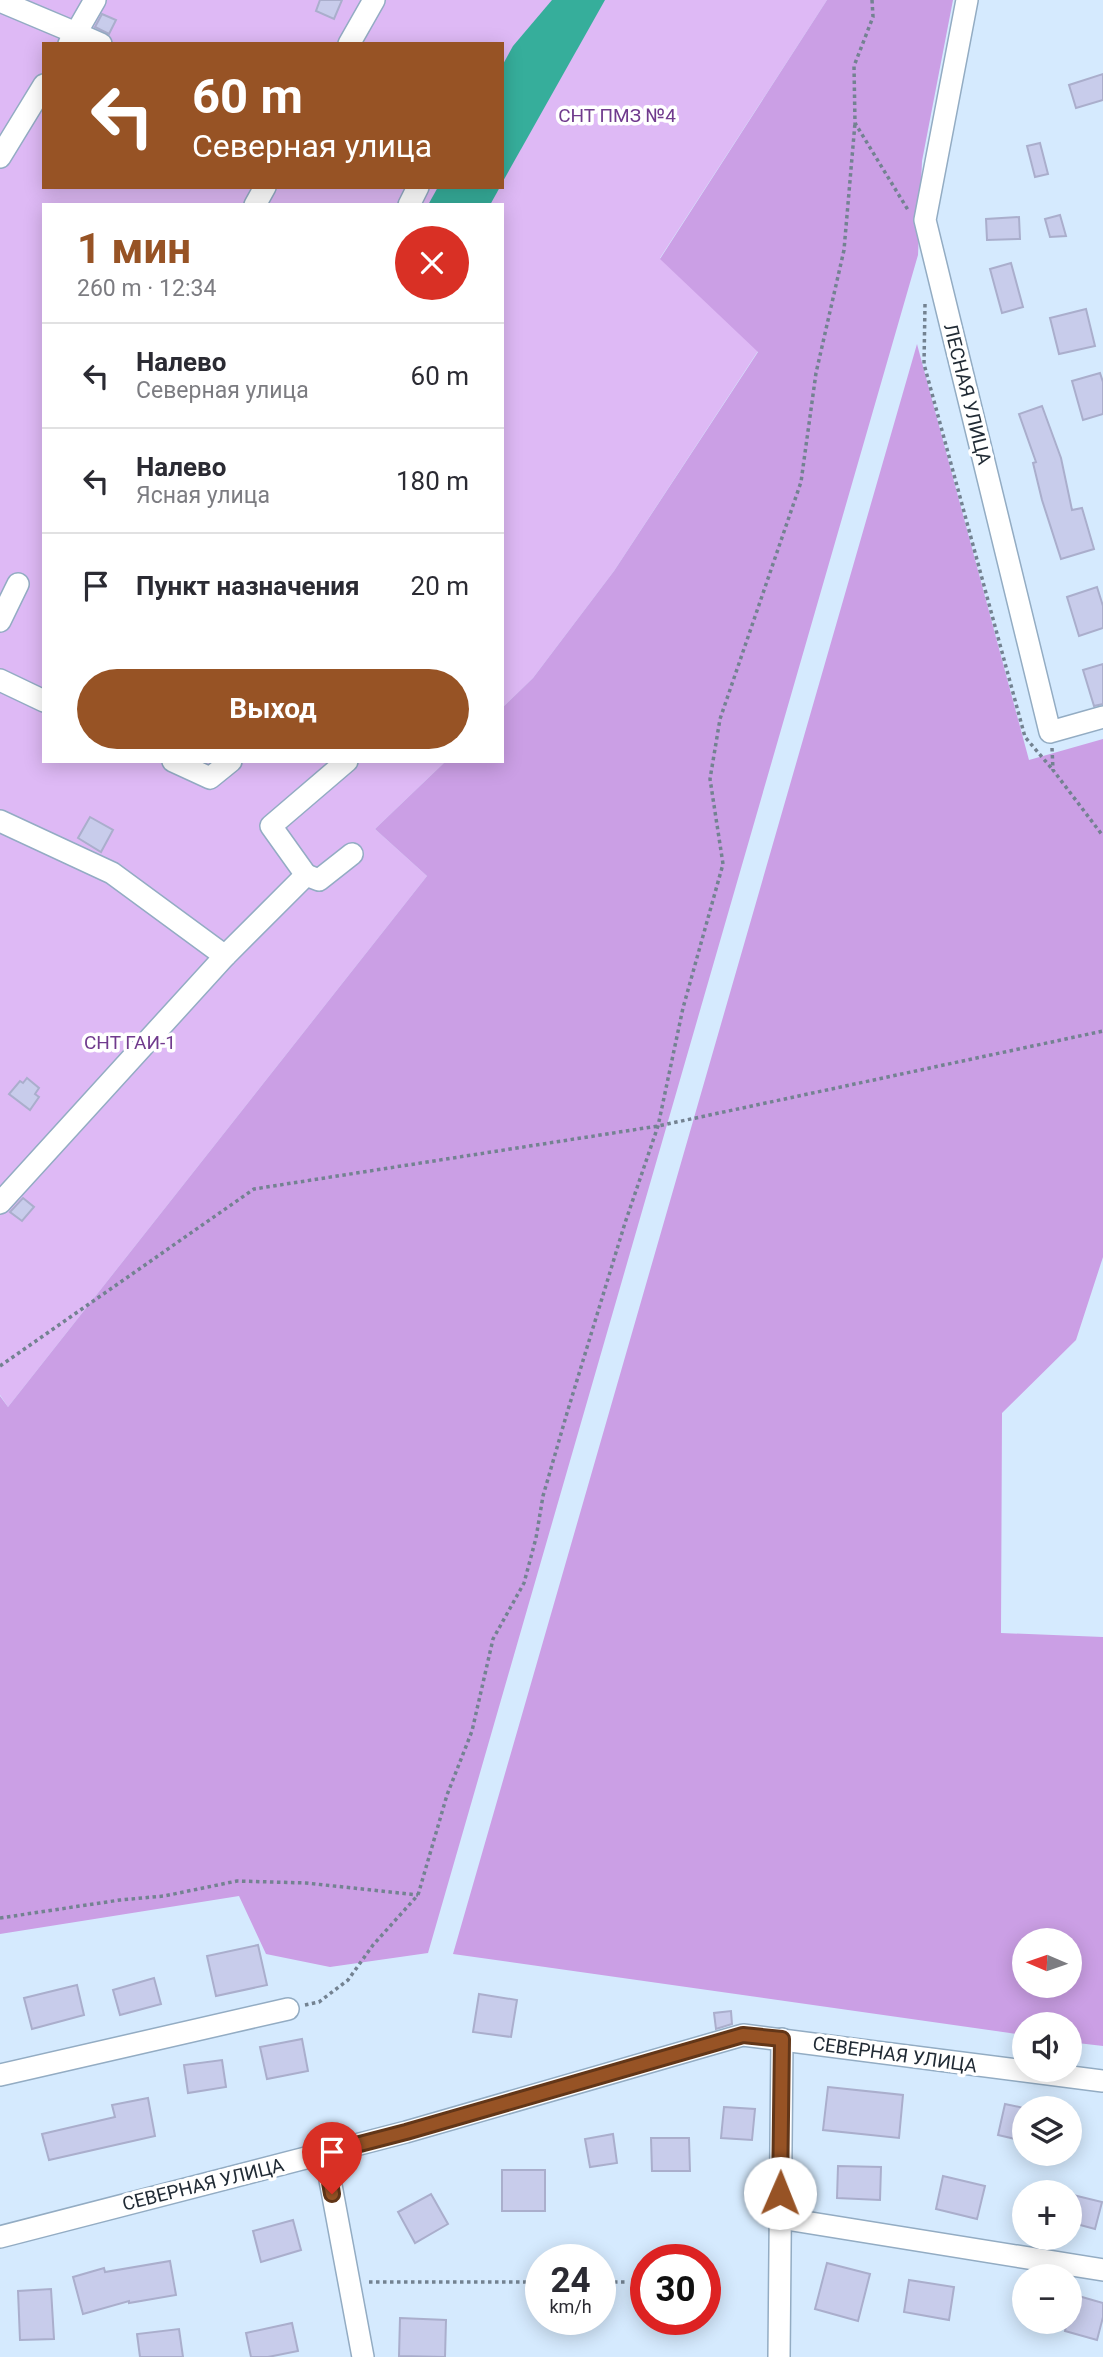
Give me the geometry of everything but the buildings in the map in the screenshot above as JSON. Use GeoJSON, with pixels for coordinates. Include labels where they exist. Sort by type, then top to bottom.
{"type":"FeatureCollection","features":[{"type":"Feature","properties":{"kind":"street"},"geometry":{"type":"LineString","coordinates":[[72,38],[95,0]]}},
{"type":"Feature","properties":{"kind":"street"},"geometry":{"type":"LineString","coordinates":[[350,42],[374,0]]}},
{"type":"Feature","properties":{"kind":"street","name":"ЛЕСНАЯ УЛИЦА"},"geometry":{"type":"LineString","coordinates":[[967,0],[925,220],[1050,732]]}},
{"type":"Feature","properties":{"kind":"street"},"geometry":{"type":"LineString","coordinates":[[0,1],[72,38],[91,42]]}},
{"type":"Feature","properties":{"kind":"street"},"geometry":{"type":"LineString","coordinates":[[0,157],[42,88]]}},
{"type":"Feature","properties":{"kind":"street"},"geometry":{"type":"LineString","coordinates":[[0,621],[18,584]]}},
{"type":"Feature","properties":{"kind":"street"},"geometry":{"type":"LineString","coordinates":[[0,680],[42,700]]}},
{"type":"Feature","properties":{"kind":"street"},"geometry":{"type":"LineString","coordinates":[[1050,732],[1103,717]]}},
{"type":"Feature","properties":{"kind":"street"},"geometry":{"type":"LineString","coordinates":[[177,763],[210,778],[229,763]]}},
{"type":"Feature","properties":{"kind":"street"},"geometry":{"type":"LineString","coordinates":[[345,763],[271,826],[306,875],[319,880],[352,854]]}},
{"type":"Feature","properties":{"kind":"street"},"geometry":{"type":"LineString","coordinates":[[0,821],[113,873],[225,956]]}},
{"type":"Feature","properties":{"kind":"street"},"geometry":{"type":"LineString","coordinates":[[0,1203],[225,956],[306,875]]}},
{"type":"Feature","properties":{"kind":"street"},"geometry":{"type":"LineString","coordinates":[[0,2075],[288,2010]]}},
{"type":"Feature","properties":{"kind":"street","name":"СЕВЕРНАЯ УЛИЦА"},"geometry":{"type":"LineString","coordinates":[[0,2237],[406,2132],[743,2035],[1103,2081]]}},
{"type":"Feature","properties":{"kind":"street"},"geometry":{"type":"LineString","coordinates":[[779,2357],[782,2039]]}},
{"type":"Feature","properties":{"kind":"street"},"geometry":{"type":"LineString","coordinates":[[325,2153],[363,2357]]}},
{"type":"Feature","properties":{"kind":"street"},"geometry":{"type":"LineString","coordinates":[[780,2218],[1103,2270]]}},
{"type":"Feature","properties":{"kind":"path"},"geometry":{"type":"LineString","coordinates":[[288,2010],[319,2002],[348,1980],[373,1945],[418,1895],[447,1795],[472,1731],[493,1639],[524,1583],[536,1538],[543,1496],[567,1413],[625,1223],[658,1126],[683,1008],[723,864],[710,779],[720,719],[801,482],[817,373],[844,250],[855,123],[853,66],[873,17],[872,0]]}},
{"type":"Feature","properties":{"kind":"path"},"geometry":{"type":"LineString","coordinates":[[855,123],[911,215]]}},
{"type":"Feature","properties":{"kind":"path"},"geometry":{"type":"LineString","coordinates":[[925,301],[925,364],[1025,737],[1103,836]]}},
{"type":"Feature","properties":{"kind":"path"},"geometry":{"type":"LineString","coordinates":[[1050,732],[1053,770]]}},
{"type":"Feature","properties":{"kind":"path"},"geometry":{"type":"LineString","coordinates":[[0,1366],[254,1189],[658,1126],[1103,1031]]}},
{"type":"Feature","properties":{"kind":"path"},"geometry":{"type":"LineString","coordinates":[[0,1918],[164,1896],[237,1881],[306,1882],[418,1895]]}},
{"type":"Feature","properties":{"kind":"path"},"geometry":{"type":"LineString","coordinates":[[349,2282],[525,2282]]}},
{"type":"Feature","properties":{"kind":"path"},"geometry":{"type":"LineString","coordinates":[[616,2282],[626,2282]]}},
{"type":"Feature","properties":{"kind":"green space"},"geometry":{"type":"Polygon","coordinates":[[[0,0],[827,0],[660,258],[758,351],[614,571],[533,678],[504,706],[504,203],[42,203],[42,763],[444,763],[375,829],[427,876],[8,1407],[0,1395],[0,0]]]}},
{"type":"Feature","properties":{"kind":"shaded area"},"geometry":{"type":"Polygon","coordinates":[[[552,0],[605,0],[504,179],[504,62],[513,46],[552,0]]]}},
{"type":"Feature","properties":{"kind":"shaded area"},"geometry":{"type":"Polygon","coordinates":[[[827,0],[953,0],[922,161],[918,255],[428,1953],[330,1967],[266,1954],[239,1896],[0,1934],[0,1396],[8,1407],[427,876],[375,829],[444,763],[504,763],[504,706],[533,678],[614,571],[758,352],[660,259],[827,0]]]}},
{"type":"Feature","properties":{"kind":"shaded area"},"geometry":{"type":"Polygon","coordinates":[[[437,189],[499,189],[491,203],[429,203],[437,189]]]}},
{"type":"Feature","properties":{"kind":"shaded area"},"geometry":{"type":"Polygon","coordinates":[[[917,344],[1029,760],[1103,739],[1103,1257],[1076,1340],[1002,1413],[1001,1633],[1103,1637],[1103,2046],[1082,2044],[1082,2012],[1012,2012],[1012,2033],[453,1954],[917,344]]]}},
{"type":"Feature","properties":{"kind":"route"},"geometry":{"type":"LineString","coordinates":[[332,2194],[325,2153],[743,2035],[782,2039],[780,2193]]}},
{"type":"Feature","properties":{"kind":"park label","name":"СНТ ПМЗ №4"},"geometry":{"type":"Point","coordinates":[617,115]}},
{"type":"Feature","properties":{"kind":"park label","name":"СНТ ГАИ-1"},"geometry":{"type":"Point","coordinates":[130,1042]}}]}
